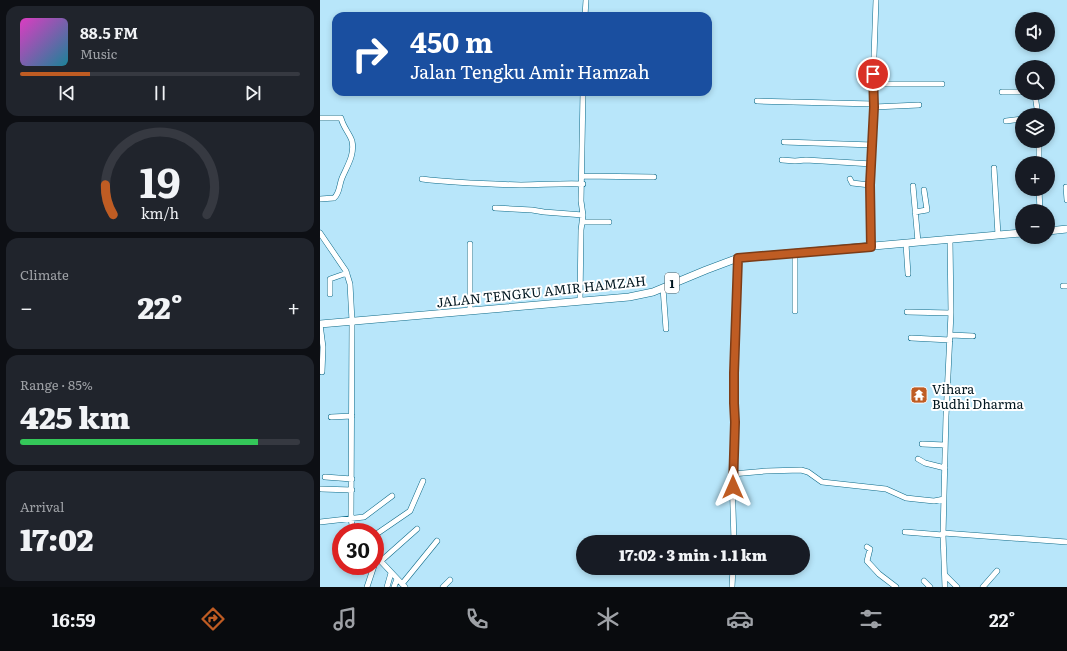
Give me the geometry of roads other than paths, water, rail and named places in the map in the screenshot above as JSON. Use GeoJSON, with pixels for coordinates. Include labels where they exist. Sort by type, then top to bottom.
{"type":"FeatureCollection","features":[{"type":"Feature","properties":{"kind":"highway"},"geometry":{"type":"LineString","coordinates":[[1055,230],[1067,229]]}},
{"type":"Feature","properties":{"kind":"highway","name":"JALAN TENGKU AMIR HAMZAH"},"geometry":{"type":"LineString","coordinates":[[320,324],[636,296],[662,288],[738,258],[1015,234]]}},
{"type":"Feature","properties":{"kind":"street"},"geometry":{"type":"LineString","coordinates":[[586,0],[586,12]]}},
{"type":"Feature","properties":{"kind":"street"},"geometry":{"type":"LineString","coordinates":[[871,247],[870,185],[873,145],[873,84],[876,0]]}},
{"type":"Feature","properties":{"kind":"street"},"geometry":{"type":"LineString","coordinates":[[873,84],[942,84]]}},
{"type":"Feature","properties":{"kind":"street"},"geometry":{"type":"LineString","coordinates":[[1002,92],[1015,92]]}},
{"type":"Feature","properties":{"kind":"street"},"geometry":{"type":"LineString","coordinates":[[580,301],[583,215],[581,202],[583,96]]}},
{"type":"Feature","properties":{"kind":"street"},"geometry":{"type":"LineString","coordinates":[[757,101],[919,105]]}},
{"type":"Feature","properties":{"kind":"street"},"geometry":{"type":"LineString","coordinates":[[320,118],[341,118],[352,145],[350,160],[342,177],[337,195],[334,198],[320,199]]}},
{"type":"Feature","properties":{"kind":"street"},"geometry":{"type":"LineString","coordinates":[[1006,121],[1015,120]]}},
{"type":"Feature","properties":{"kind":"street"},"geometry":{"type":"LineString","coordinates":[[784,142],[873,145]]}},
{"type":"Feature","properties":{"kind":"street"},"geometry":{"type":"LineString","coordinates":[[782,160],[872,164]]}},
{"type":"Feature","properties":{"kind":"street"},"geometry":{"type":"LineString","coordinates":[[994,168],[998,236]]}},
{"type":"Feature","properties":{"kind":"street"},"geometry":{"type":"LineString","coordinates":[[582,176],[654,177]]}},
{"type":"Feature","properties":{"kind":"street"},"geometry":{"type":"LineString","coordinates":[[422,179],[454,183],[521,185],[564,183],[582,184]]}},
{"type":"Feature","properties":{"kind":"street"},"geometry":{"type":"LineString","coordinates":[[850,179],[852,183],[870,185]]}},
{"type":"Feature","properties":{"kind":"street"},"geometry":{"type":"LineString","coordinates":[[913,186],[918,242]]}},
{"type":"Feature","properties":{"kind":"street"},"geometry":{"type":"LineString","coordinates":[[1066,187],[1067,200]]}},
{"type":"Feature","properties":{"kind":"street"},"geometry":{"type":"LineString","coordinates":[[915,212],[927,210],[924,190]]}},
{"type":"Feature","properties":{"kind":"street"},"geometry":{"type":"LineString","coordinates":[[494,208],[583,215]]}},
{"type":"Feature","properties":{"kind":"street"},"geometry":{"type":"LineString","coordinates":[[582,222],[609,222]]}},
{"type":"Feature","properties":{"kind":"street"},"geometry":{"type":"LineString","coordinates":[[320,233],[346,272],[350,284],[352,321],[351,518],[352,523]]}},
{"type":"Feature","properties":{"kind":"street"},"geometry":{"type":"LineString","coordinates":[[945,587],[943,534],[945,444],[951,313],[950,240]]}},
{"type":"Feature","properties":{"kind":"street"},"geometry":{"type":"LineString","coordinates":[[470,244],[470,310]]}},
{"type":"Feature","properties":{"kind":"street"},"geometry":{"type":"LineString","coordinates":[[906,244],[908,274]]}},
{"type":"Feature","properties":{"kind":"street"},"geometry":{"type":"LineString","coordinates":[[795,253],[795,311]]}},
{"type":"Feature","properties":{"kind":"street"},"geometry":{"type":"LineString","coordinates":[[734,535],[732,474],[735,422],[734,373],[738,258]]}},
{"type":"Feature","properties":{"kind":"street"},"geometry":{"type":"LineString","coordinates":[[330,294],[330,280],[346,272]]}},
{"type":"Feature","properties":{"kind":"street"},"geometry":{"type":"LineString","coordinates":[[662,288],[666,329]]}},
{"type":"Feature","properties":{"kind":"street"},"geometry":{"type":"LineString","coordinates":[[906,312],[951,313]]}},
{"type":"Feature","properties":{"kind":"street"},"geometry":{"type":"LineString","coordinates":[[320,324],[323,347],[322,372]]}},
{"type":"Feature","properties":{"kind":"street"},"geometry":{"type":"LineString","coordinates":[[911,338],[950,338],[973,336]]}},
{"type":"Feature","properties":{"kind":"street"},"geometry":{"type":"LineString","coordinates":[[331,417],[352,416]]}},
{"type":"Feature","properties":{"kind":"street"},"geometry":{"type":"LineString","coordinates":[[922,444],[945,444]]}},
{"type":"Feature","properties":{"kind":"street"},"geometry":{"type":"LineString","coordinates":[[918,459],[925,463],[945,468]]}},
{"type":"Feature","properties":{"kind":"street"},"geometry":{"type":"LineString","coordinates":[[732,474],[766,470],[801,470],[808,472],[822,482],[886,489],[906,498],[934,501],[944,499]]}},
{"type":"Feature","properties":{"kind":"street"},"geometry":{"type":"LineString","coordinates":[[325,477],[352,479]]}},
{"type":"Feature","properties":{"kind":"street"},"geometry":{"type":"LineString","coordinates":[[384,529],[410,511],[423,481]]}},
{"type":"Feature","properties":{"kind":"street"},"geometry":{"type":"LineString","coordinates":[[321,489],[352,490]]}},
{"type":"Feature","properties":{"kind":"street"},"geometry":{"type":"LineString","coordinates":[[320,522],[365,517],[392,496]]}},
{"type":"Feature","properties":{"kind":"street"},"geometry":{"type":"LineString","coordinates":[[384,553],[417,528]]}},
{"type":"Feature","properties":{"kind":"street"},"geometry":{"type":"LineString","coordinates":[[905,532],[1067,542]]}},
{"type":"Feature","properties":{"kind":"street"},"geometry":{"type":"LineString","coordinates":[[384,565],[404,586],[437,541]]}},
{"type":"Feature","properties":{"kind":"street"},"geometry":{"type":"LineString","coordinates":[[867,547],[870,549],[866,561],[879,574],[896,587]]}},
{"type":"Feature","properties":{"kind":"street"},"geometry":{"type":"LineString","coordinates":[[983,587],[996,571]]}},
{"type":"Feature","properties":{"kind":"street"},"geometry":{"type":"LineString","coordinates":[[388,587],[391,573]]}},
{"type":"Feature","properties":{"kind":"street"},"geometry":{"type":"LineString","coordinates":[[367,587],[371,575]]}},
{"type":"Feature","properties":{"kind":"street"},"geometry":{"type":"LineString","coordinates":[[732,587],[733,575]]}},
{"type":"Feature","properties":{"kind":"street"},"geometry":{"type":"LineString","coordinates":[[945,575],[957,587]]}},
{"type":"Feature","properties":{"kind":"street"},"geometry":{"type":"LineString","coordinates":[[394,587],[397,579]]}},
{"type":"Feature","properties":{"kind":"street"},"geometry":{"type":"LineString","coordinates":[[443,587],[450,580]]}},
{"type":"Feature","properties":{"kind":"street"},"geometry":{"type":"LineString","coordinates":[[924,581],[930,587]]}},
{"type":"Feature","properties":{"kind":"place","name":"Vihara Budhi Dharma"},"geometry":{"type":"Point","coordinates":[919,395]}}]}
